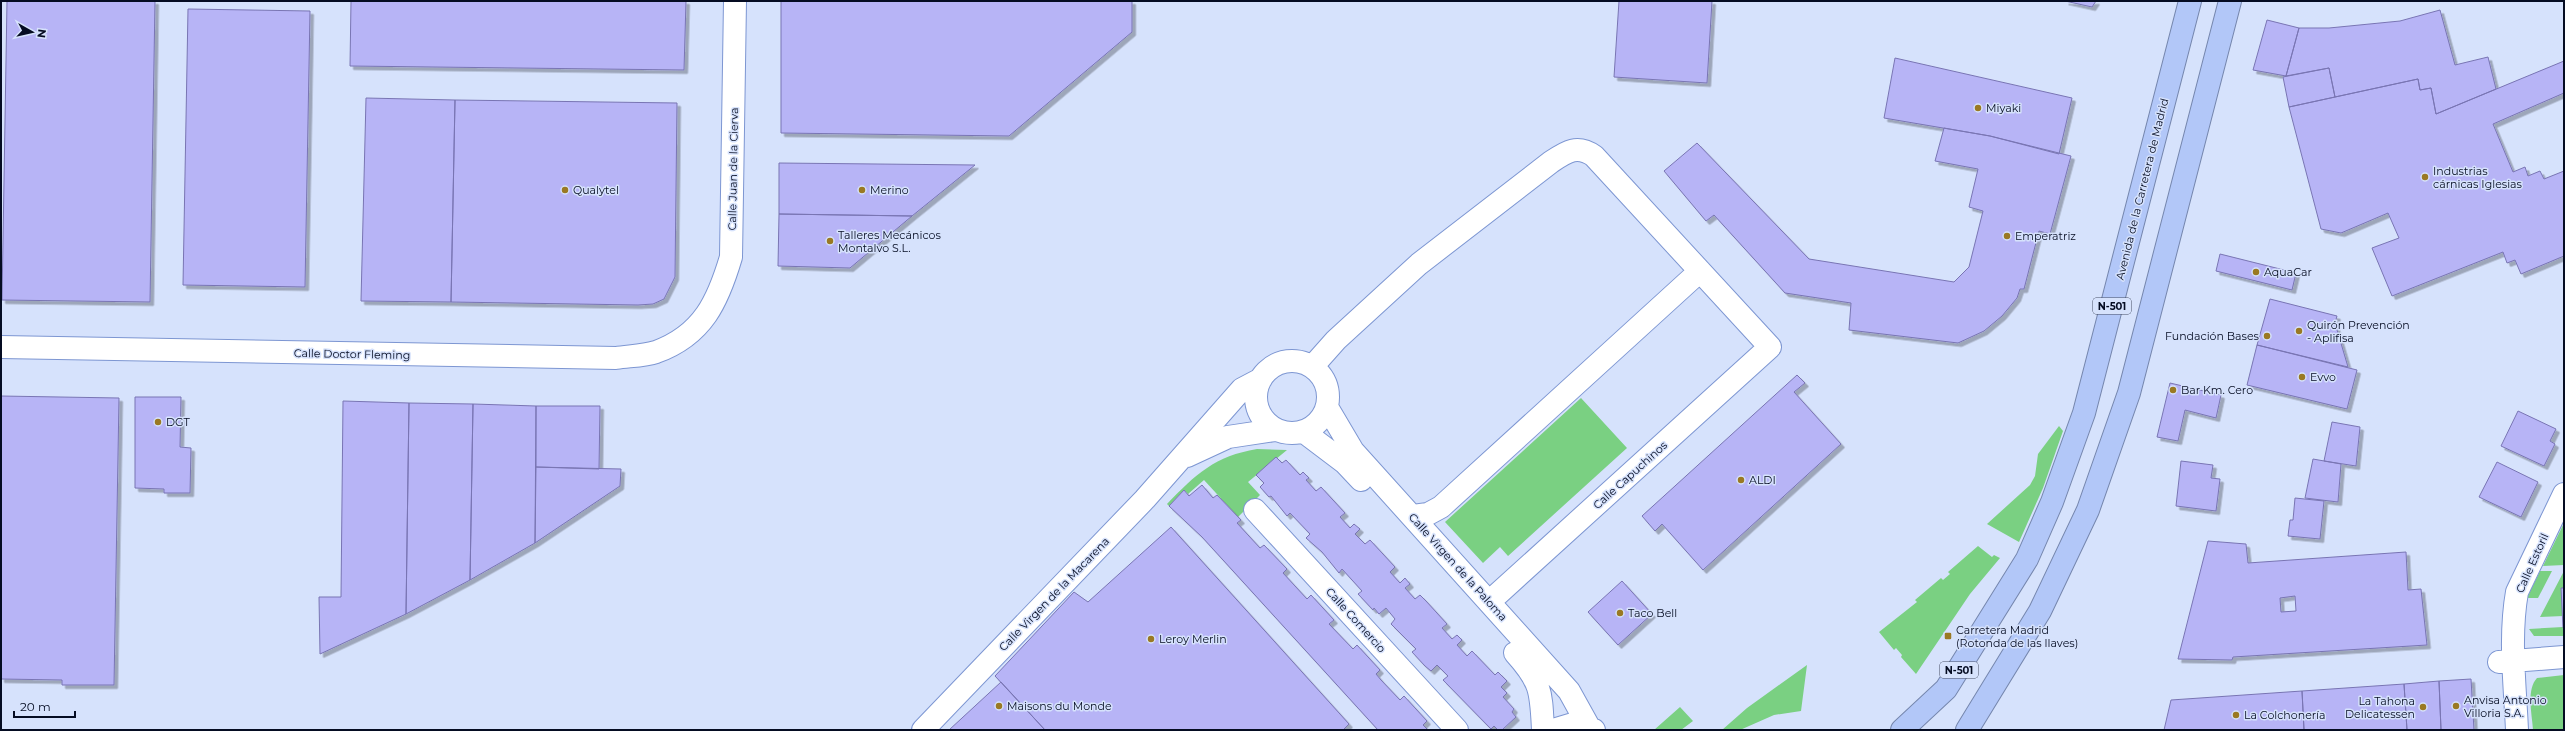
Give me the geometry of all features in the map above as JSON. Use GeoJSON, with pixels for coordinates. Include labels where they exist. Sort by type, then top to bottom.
{"type":"FeatureCollection","features":[{"type":"Feature","properties":{"kind":"highway","name":"Avenida de la Carretera de Madrid"},"geometry":{"type":"LineString","coordinates":[[1902,730],[1946,689],[2027,559],[2052,502],[2084,413],[2190,1]]}},
{"type":"Feature","properties":{"kind":"highway"},"geometry":{"type":"LineString","coordinates":[[1967,730],[2040,611],[2088,510],[2129,393],[2230,1]]}},
{"type":"Feature","properties":{"kind":"street","name":"Calle Juan de la Cierva"},"geometry":{"type":"LineString","coordinates":[[696,327],[720,292],[731,257],[735,1]]}},
{"type":"Feature","properties":{"kind":"street"},"geometry":{"type":"LineString","coordinates":[[1312,367],[1336,340],[1419,264],[1568,151],[1582,150],[1594,156],[1700,271],[1441,507],[1428,514],[1413,516]]}},
{"type":"Feature","properties":{"kind":"street","name":"Calle Capuchinos"},"geometry":{"type":"LineString","coordinates":[[1489,602],[1770,347],[1700,271]]}},
{"type":"Feature","properties":{"kind":"street","name":"Calle Doctor Fleming"},"geometry":{"type":"LineString","coordinates":[[1,347],[616,358],[655,352],[677,342],[696,327]]}},
{"type":"Feature","properties":{"kind":"street"},"geometry":{"type":"LineString","coordinates":[[1284,362],[1298,362],[1312,367],[1323,377],[1328,392],[1327,407],[1319,423],[1304,432],[1289,434],[1275,430],[1261,416],[1256,397],[1261,379],[1271,368],[1284,362]]}},
{"type":"Feature","properties":{"kind":"street","name":"Calle Virgen de la Macarena"},"geometry":{"type":"LineString","coordinates":[[923,730],[1184,458],[1219,413],[1242,389],[1261,379]]}},
{"type":"Feature","properties":{"kind":"street","name":"Calle Virgen de la Paloma"},"geometry":{"type":"LineString","coordinates":[[1327,407],[1353,451],[1569,691],[1592,728]]}},
{"type":"Feature","properties":{"kind":"street","name":"Calle Virgen de la Macarena"},"geometry":{"type":"LineString","coordinates":[[1184,458],[1228,437],[1275,430]]}},
{"type":"Feature","properties":{"kind":"street","name":"Calle Virgen de la Paloma"},"geometry":{"type":"LineString","coordinates":[[1304,432],[1345,463],[1534,674],[1542,696],[1543,730]]}},
{"type":"Feature","properties":{"kind":"street","name":"Calle Estoril"},"geometry":{"type":"LineString","coordinates":[[2517,730],[2506,661],[2517,592],[2564,494]]}},
{"type":"Feature","properties":{"kind":"street","name":"Calle Comercio"},"geometry":{"type":"LineString","coordinates":[[1255,510],[1457,730]]}},
{"type":"Feature","properties":{"kind":"street"},"geometry":{"type":"LineString","coordinates":[[2506,661],[2564,657]]}},
{"type":"Feature","properties":{"kind":"street"},"geometry":{"type":"LineString","coordinates":[[1553,730],[1573,724],[1592,728]]}},
{"type":"Feature","properties":{"kind":"green space"},"geometry":{"type":"Polygon","coordinates":[[[1581,398],[1627,448],[1508,556],[1500,547],[1483,563],[1445,522],[1581,398]]]}},
{"type":"Feature","properties":{"kind":"green space"},"geometry":{"type":"Polygon","coordinates":[[[2059,426],[2063,431],[2043,488],[2019,542],[1987,524],[2030,485],[2035,476],[2038,454],[2059,426]]]}},
{"type":"Feature","properties":{"kind":"green space"},"geometry":{"type":"Polygon","coordinates":[[[1257,449],[1287,450],[1248,482],[1260,495],[1238,517],[1204,480],[1188,494],[1184,490],[1169,506],[1167,504],[1197,475],[1207,468],[1229,456],[1257,449]]]}},
{"type":"Feature","properties":{"kind":"green space"},"geometry":{"type":"Polygon","coordinates":[[[2564,523],[2564,565],[2543,566],[2564,523]]]}},
{"type":"Feature","properties":{"kind":"green space"},"geometry":{"type":"Polygon","coordinates":[[[1978,546],[1992,557],[1994,555],[2000,558],[1970,594],[1916,674],[1901,657],[1902,655],[1896,648],[1894,650],[1879,632],[1917,602],[1915,600],[1941,578],[1943,580],[1950,574],[1948,572],[1978,546]]]}},
{"type":"Feature","properties":{"kind":"green space"},"geometry":{"type":"Polygon","coordinates":[[[2540,571],[2552,571],[2538,598],[2527,598],[2540,571]]]}},
{"type":"Feature","properties":{"kind":"green space"},"geometry":{"type":"Polygon","coordinates":[[[2564,571],[2563,616],[2540,617],[2564,571]]]}},
{"type":"Feature","properties":{"kind":"green space"},"geometry":{"type":"Polygon","coordinates":[[[2563,627],[2564,636],[2534,636],[2529,629],[2563,627]]]}},
{"type":"Feature","properties":{"kind":"green space"},"geometry":{"type":"Polygon","coordinates":[[[1807,665],[1801,711],[1774,715],[1740,730],[1722,730],[1747,708],[1807,665]]]}},
{"type":"Feature","properties":{"kind":"green space"},"geometry":{"type":"Polygon","coordinates":[[[2564,675],[2564,730],[2533,730],[2530,702],[2534,683],[2537,678],[2564,675]]]}},
{"type":"Feature","properties":{"kind":"green space"},"geometry":{"type":"Polygon","coordinates":[[[1680,707],[1693,721],[1681,730],[1654,730],[1680,707]]]}},
{"type":"Feature","properties":{"kind":"building"},"geometry":{"type":"Polygon","coordinates":[[[7,1],[155,1],[150,302],[2,300],[7,1]]]}},
{"type":"Feature","properties":{"kind":"building"},"geometry":{"type":"Polygon","coordinates":[[[351,1],[686,1],[684,70],[350,66],[351,1]]]}},
{"type":"Feature","properties":{"kind":"building"},"geometry":{"type":"Polygon","coordinates":[[[781,1],[1132,1],[1132,32],[1009,136],[781,133],[781,1]]]}},
{"type":"Feature","properties":{"kind":"building"},"geometry":{"type":"Polygon","coordinates":[[[1619,1],[1712,1],[1707,83],[1614,77],[1619,1]]]}},
{"type":"Feature","properties":{"kind":"building"},"geometry":{"type":"Polygon","coordinates":[[[2065,1],[2096,1],[2092,7],[2065,1]]]}},
{"type":"Feature","properties":{"kind":"building"},"geometry":{"type":"Polygon","coordinates":[[[188,9],[310,11],[305,287],[183,285],[188,9]]]}},
{"type":"Feature","properties":{"kind":"building"},"geometry":{"type":"Polygon","coordinates":[[[2440,10],[2455,65],[2488,57],[2496,89],[2436,114],[2431,88],[2420,90],[2418,79],[2335,97],[2329,68],[2286,76],[2299,28],[2329,28],[2400,21],[2440,10]]]}},
{"type":"Feature","properties":{"kind":"building"},"geometry":{"type":"Polygon","coordinates":[[[2267,20],[2299,28],[2286,76],[2253,70],[2267,20]]]}},
{"type":"Feature","properties":{"kind":"building","name":"Miyaki"},"geometry":{"type":"Polygon","coordinates":[[[1895,58],[2072,98],[2059,154],[1990,136],[1884,118],[1895,58]]]}},
{"type":"Feature","properties":{"kind":"building","name":"Industrias cárnicas Iglesias"},"geometry":{"type":"Polygon","coordinates":[[[2564,61],[2564,93],[2493,124],[2513,172],[2525,167],[2528,176],[2540,171],[2544,179],[2564,171],[2564,256],[2521,274],[2515,260],[2507,263],[2503,252],[2392,296],[2372,248],[2399,238],[2388,213],[2341,233],[2321,229],[2289,107],[2418,79],[2420,90],[2431,88],[2436,114],[2564,61]]]}},
{"type":"Feature","properties":{"kind":"building"},"geometry":{"type":"Polygon","coordinates":[[[2329,68],[2335,97],[2289,107],[2283,77],[2329,68]]]}},
{"type":"Feature","properties":{"kind":"building"},"geometry":{"type":"Polygon","coordinates":[[[366,98],[455,100],[451,302],[361,301],[366,98]]]}},
{"type":"Feature","properties":{"kind":"building","name":"Qualytel"},"geometry":{"type":"Polygon","coordinates":[[[455,100],[677,103],[675,277],[664,299],[653,304],[638,305],[451,302],[455,100]]]}},
{"type":"Feature","properties":{"kind":"building","name":"Emperatriz"},"geometry":{"type":"Polygon","coordinates":[[[1944,128],[1990,136],[2071,156],[2050,234],[2039,231],[2024,289],[2020,289],[2017,298],[2002,316],[1984,331],[1958,343],[1849,330],[1851,303],[1785,293],[1714,215],[1706,221],[1664,171],[1697,143],[1809,259],[1954,282],[1969,267],[1983,211],[1969,207],[1978,169],[1935,161],[1944,128]]]}},
{"type":"Feature","properties":{"kind":"building","name":"Merino"},"geometry":{"type":"Polygon","coordinates":[[[779,163],[975,165],[912,216],[779,214],[779,163]]]}},
{"type":"Feature","properties":{"kind":"building","name":"Talleres Mecánicos Montalvo S.L."},"geometry":{"type":"Polygon","coordinates":[[[779,214],[912,216],[850,268],[778,266],[779,214]]]}},
{"type":"Feature","properties":{"kind":"building","name":"AquaCar"},"geometry":{"type":"Polygon","coordinates":[[[2220,254],[2296,273],[2292,290],[2216,271],[2220,254]]]}},
{"type":"Feature","properties":{"kind":"building","name":"Quirón Prevención - Aplifisa"},"geometry":{"type":"Polygon","coordinates":[[[2270,299],[2337,316],[2335,323],[2348,367],[2257,345],[2270,299]]]}},
{"type":"Feature","properties":{"kind":"building","name":"Evvo"},"geometry":{"type":"Polygon","coordinates":[[[2257,345],[2357,370],[2347,409],[2247,385],[2257,345]]]}},
{"type":"Feature","properties":{"kind":"building","name":"ALDI"},"geometry":{"type":"Polygon","coordinates":[[[1797,375],[1805,383],[1794,392],[1841,444],[1703,570],[1662,524],[1655,531],[1642,516],[1797,375]]]}},
{"type":"Feature","properties":{"kind":"building"},"geometry":{"type":"Polygon","coordinates":[[[2170,383],[2221,395],[2216,418],[2185,410],[2178,441],[2157,437],[2170,383]]]}},
{"type":"Feature","properties":{"kind":"building"},"geometry":{"type":"Polygon","coordinates":[[[1,396],[119,398],[114,685],[62,685],[62,680],[1,679],[1,396]]]}},
{"type":"Feature","properties":{"kind":"building","name":"DGT"},"geometry":{"type":"Polygon","coordinates":[[[135,397],[181,397],[180,447],[191,448],[190,493],[164,493],[164,489],[135,488],[135,397]]]}},
{"type":"Feature","properties":{"kind":"building"},"geometry":{"type":"Polygon","coordinates":[[[343,401],[409,403],[406,614],[320,654],[319,597],[341,597],[343,401]]]}},
{"type":"Feature","properties":{"kind":"building"},"geometry":{"type":"Polygon","coordinates":[[[409,403],[473,404],[470,580],[406,614],[409,403]]]}},
{"type":"Feature","properties":{"kind":"building"},"geometry":{"type":"Polygon","coordinates":[[[473,404],[536,406],[535,543],[470,580],[473,404]]]}},
{"type":"Feature","properties":{"kind":"building"},"geometry":{"type":"Polygon","coordinates":[[[536,406],[600,406],[599,469],[536,467],[536,406]]]}},
{"type":"Feature","properties":{"kind":"building"},"geometry":{"type":"Polygon","coordinates":[[[2518,411],[2556,429],[2550,441],[2555,444],[2544,466],[2501,446],[2518,411]]]}},
{"type":"Feature","properties":{"kind":"building"},"geometry":{"type":"Polygon","coordinates":[[[2332,422],[2360,427],[2356,466],[2324,461],[2332,422]]]}},
{"type":"Feature","properties":{"kind":"building"},"geometry":{"type":"Polygon","coordinates":[[[1276,457],[1282,463],[1286,460],[1300,475],[1303,472],[1309,478],[1306,480],[1316,491],[1321,487],[1345,513],[1340,517],[1350,528],[1354,524],[1360,529],[1355,534],[1365,544],[1370,540],[1395,567],[1390,572],[1400,583],[1405,578],[1410,584],[1405,588],[1415,599],[1420,595],[1447,624],[1442,628],[1452,639],[1457,635],[1462,640],[1457,645],[1467,656],[1472,651],[1495,675],[1498,672],[1507,681],[1501,687],[1507,693],[1503,697],[1514,709],[1512,712],[1516,717],[1502,730],[1498,730],[1494,726],[1491,729],[1443,680],[1448,676],[1437,665],[1431,671],[1425,666],[1412,652],[1416,649],[1391,624],[1395,619],[1386,608],[1379,614],[1374,608],[1373,610],[1358,594],[1362,591],[1342,569],[1339,573],[1322,552],[1306,538],[1310,534],[1290,513],[1287,516],[1271,496],[1269,497],[1260,487],[1264,483],[1256,475],[1276,457]]]}},
{"type":"Feature","properties":{"kind":"building"},"geometry":{"type":"Polygon","coordinates":[[[2313,459],[2341,464],[2338,502],[2305,498],[2313,459]]]}},
{"type":"Feature","properties":{"kind":"building"},"geometry":{"type":"Polygon","coordinates":[[[2181,461],[2213,465],[2211,478],[2220,479],[2216,511],[2176,506],[2181,461]]]}},
{"type":"Feature","properties":{"kind":"building"},"geometry":{"type":"Polygon","coordinates":[[[2497,462],[2538,482],[2521,517],[2479,497],[2497,462]]]}},
{"type":"Feature","properties":{"kind":"building"},"geometry":{"type":"Polygon","coordinates":[[[536,467],[621,469],[620,486],[535,543],[536,467]]]}},
{"type":"Feature","properties":{"kind":"building"},"geometry":{"type":"Polygon","coordinates":[[[1202,485],[1213,498],[1217,495],[1241,520],[1237,523],[1260,548],[1264,545],[1287,569],[1283,573],[1307,599],[1311,595],[1334,620],[1329,624],[1353,649],[1357,645],[1380,670],[1376,674],[1381,680],[1400,700],[1404,696],[1427,721],[1423,725],[1428,730],[1378,730],[1202,537],[1169,506],[1184,490],[1189,496],[1202,485]]]}},
{"type":"Feature","properties":{"kind":"building"},"geometry":{"type":"Polygon","coordinates":[[[2295,498],[2324,501],[2320,539],[2288,536],[2290,520],[2293,520],[2295,498]]]}},
{"type":"Feature","properties":{"kind":"building","name":"Leroy Merlin"},"geometry":{"type":"Polygon","coordinates":[[[1171,527],[1349,724],[1343,730],[1045,730],[995,676],[1074,592],[1088,602],[1171,527]]]}},
{"type":"Feature","properties":{"kind":"building"},"geometry":{"type":"Polygon","coordinates":[[[2208,541],[2246,544],[2248,563],[2406,552],[2408,590],[2421,589],[2427,645],[2233,657],[2232,660],[2178,659],[2208,541]],[[2295,596],[2280,598],[2281,612],[2296,611],[2295,596]]]}},
{"type":"Feature","properties":{"kind":"building","name":"Taco Bell"},"geometry":{"type":"Polygon","coordinates":[[[1622,581],[1652,614],[1618,645],[1588,612],[1622,581]]]}},
{"type":"Feature","properties":{"kind":"building"},"geometry":{"type":"Polygon","coordinates":[[[2561,588],[2564,588],[2564,628],[2563,628],[2561,588]]]}},
{"type":"Feature","properties":{"kind":"building","name":"Anvisa Antonio Villoria S.A."},"geometry":{"type":"Polygon","coordinates":[[[2471,679],[2474,730],[2441,730],[2439,681],[2471,679]]]}},
{"type":"Feature","properties":{"kind":"building","name":"La Tahona Delicatessen"},"geometry":{"type":"Polygon","coordinates":[[[2439,681],[2441,730],[2407,730],[2404,684],[2439,681]]]}},
{"type":"Feature","properties":{"kind":"building","name":"Maisons du Monde"},"geometry":{"type":"Polygon","coordinates":[[[1001,682],[1045,730],[949,730],[1001,682]]]}},
{"type":"Feature","properties":{"kind":"building"},"geometry":{"type":"Polygon","coordinates":[[[2404,684],[2407,730],[2304,730],[2302,691],[2404,684]]]}},
{"type":"Feature","properties":{"kind":"building","name":"La Colchonería"},"geometry":{"type":"Polygon","coordinates":[[[2302,691],[2304,730],[2164,730],[2171,700],[2302,691]]]}},
{"type":"Feature","properties":{"kind":"place","name":"Miyaki"},"geometry":{"type":"Point","coordinates":[1978,108]}},
{"type":"Feature","properties":{"kind":"place","name":"Industrias cárnicas Iglesias"},"geometry":{"type":"Point","coordinates":[2425,177]}},
{"type":"Feature","properties":{"kind":"place","name":"Qualytel"},"geometry":{"type":"Point","coordinates":[565,190]}},
{"type":"Feature","properties":{"kind":"place","name":"Merino"},"geometry":{"type":"Point","coordinates":[862,190]}},
{"type":"Feature","properties":{"kind":"place","name":"Emperatriz"},"geometry":{"type":"Point","coordinates":[2007,236]}},
{"type":"Feature","properties":{"kind":"place","name":"Talleres Mecánicos Montalvo S.L."},"geometry":{"type":"Point","coordinates":[830,241]}},
{"type":"Feature","properties":{"kind":"place","name":"AquaCar"},"geometry":{"type":"Point","coordinates":[2256,272]}},
{"type":"Feature","properties":{"kind":"place","name":"Quirón Prevención - Aplifisa"},"geometry":{"type":"Point","coordinates":[2299,331]}},
{"type":"Feature","properties":{"kind":"place","name":"Fundación Bases"},"geometry":{"type":"Point","coordinates":[2267,336]}},
{"type":"Feature","properties":{"kind":"place","name":"Evvo"},"geometry":{"type":"Point","coordinates":[2302,377]}},
{"type":"Feature","properties":{"kind":"place","name":"Bar Km. Cero"},"geometry":{"type":"Point","coordinates":[2173,390]}},
{"type":"Feature","properties":{"kind":"place","name":"DGT"},"geometry":{"type":"Point","coordinates":[158,422]}},
{"type":"Feature","properties":{"kind":"place","name":"ALDI"},"geometry":{"type":"Point","coordinates":[1741,480]}},
{"type":"Feature","properties":{"kind":"place","name":"Taco Bell"},"geometry":{"type":"Point","coordinates":[1620,613]}},
{"type":"Feature","properties":{"kind":"place","name":"Carretera Madrid (Rotonda de las llaves)"},"geometry":{"type":"Point","coordinates":[1948,636]}},
{"type":"Feature","properties":{"kind":"place","name":"Leroy Merlin"},"geometry":{"type":"Point","coordinates":[1151,639]}},
{"type":"Feature","properties":{"kind":"place","name":"Maisons du Monde"},"geometry":{"type":"Point","coordinates":[999,706]}},
{"type":"Feature","properties":{"kind":"place","name":"Anvisa Antonio Villoria S.A."},"geometry":{"type":"Point","coordinates":[2456,706]}},
{"type":"Feature","properties":{"kind":"place","name":"La Tahona Delicatessen"},"geometry":{"type":"Point","coordinates":[2423,707]}},
{"type":"Feature","properties":{"kind":"place","name":"La Colchonería"},"geometry":{"type":"Point","coordinates":[2236,715]}}]}
